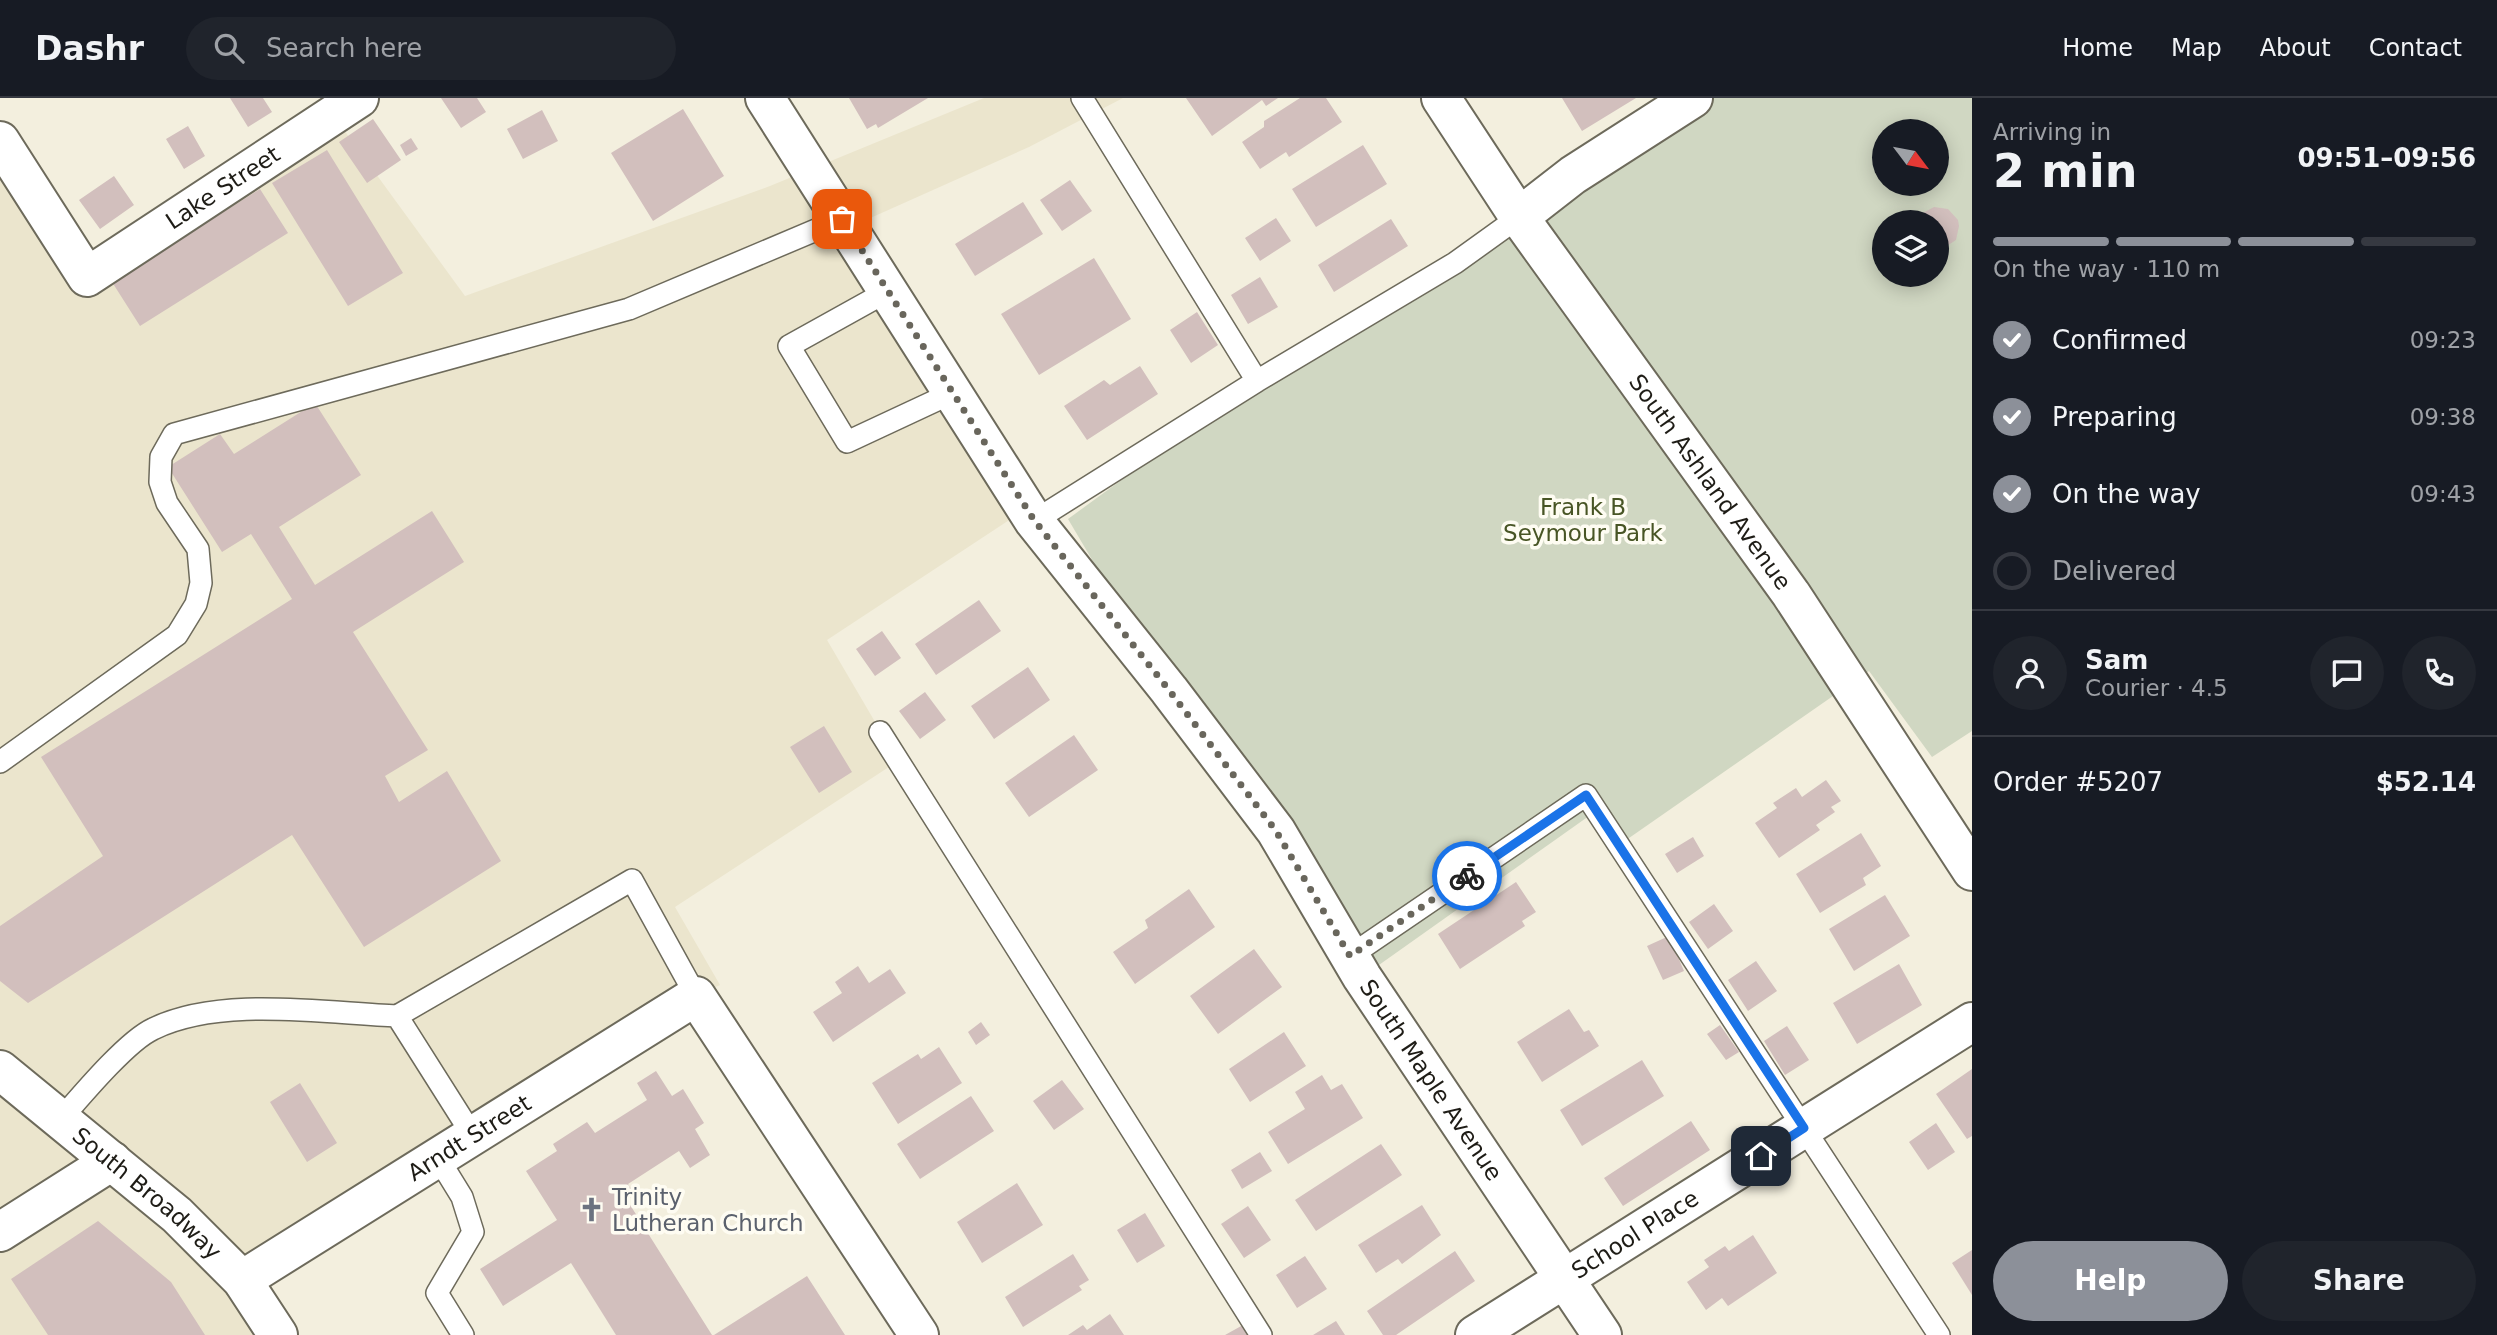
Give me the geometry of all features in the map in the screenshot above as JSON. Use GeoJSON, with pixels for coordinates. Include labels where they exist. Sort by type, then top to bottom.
{"type":"FeatureCollection","features":[{"type":"Feature","properties":{"kind":"street","name":"Lake Street"},"geometry":{"type":"LineString","coordinates":[[0,141],[87,277],[359,98]]}},
{"type":"Feature","properties":{"kind":"street","name":"South Maple Avenue"},"geometry":{"type":"LineString","coordinates":[[765,98],[1034,520],[1169,690],[1276,831],[1350,956],[1602,1335]]}},
{"type":"Feature","properties":{"kind":"street","name":"South Ashland Avenue"},"geometry":{"type":"LineString","coordinates":[[1441,98],[1519,217],[1791,594],[1972,871]]}},
{"type":"Feature","properties":{"kind":"street"},"geometry":{"type":"LineString","coordinates":[[1519,217],[1573,175],[1693,98]]}},
{"type":"Feature","properties":{"kind":"street"},"geometry":{"type":"LineString","coordinates":[[696,996],[919,1335]]}},
{"type":"Feature","properties":{"kind":"street","name":"Arndt Street"},"geometry":{"type":"LineString","coordinates":[[242,1280],[696,996]]}},
{"type":"Feature","properties":{"kind":"street","name":"School Place"},"geometry":{"type":"LineString","coordinates":[[1475,1335],[1972,1022]]}},
{"type":"Feature","properties":{"kind":"street","name":"South Broadway"},"geometry":{"type":"LineString","coordinates":[[0,1070],[177,1215],[242,1280],[278,1335]]}},
{"type":"Feature","properties":{"kind":"street"},"geometry":{"type":"LineString","coordinates":[[0,1232],[112,1161]]}},
{"type":"Feature","properties":{"kind":"lane"},"geometry":{"type":"LineString","coordinates":[[1082,98],[1257,381]]}},
{"type":"Feature","properties":{"kind":"lane"},"geometry":{"type":"LineString","coordinates":[[1034,520],[1257,381],[1455,263],[1519,217]]}},
{"type":"Feature","properties":{"kind":"lane"},"geometry":{"type":"LineString","coordinates":[[0,762],[177,635],[196,604],[201,583],[198,549],[167,503],[160,482],[161,457],[174,434],[629,309],[842,219]]}},
{"type":"Feature","properties":{"kind":"lane"},"geometry":{"type":"LineString","coordinates":[[888,291],[789,346],[847,442],[952,393]]}},
{"type":"Feature","properties":{"kind":"lane"},"geometry":{"type":"LineString","coordinates":[[880,733],[1261,1335]]}},
{"type":"Feature","properties":{"kind":"lane"},"geometry":{"type":"LineString","coordinates":[[1350,956],[1586,795],[1939,1335]]}},
{"type":"Feature","properties":{"kind":"lane"},"geometry":{"type":"LineString","coordinates":[[61,1119],[103,1073],[151,1030],[217,1009],[397,1016],[632,880],[696,996]]}},
{"type":"Feature","properties":{"kind":"lane"},"geometry":{"type":"LineString","coordinates":[[397,1016],[473,1136]]}},
{"type":"Feature","properties":{"kind":"lane"},"geometry":{"type":"LineString","coordinates":[[438,1158],[462,1197],[473,1232],[437,1293],[463,1335]]}},
{"type":"Feature","properties":{"kind":"shaded area"},"geometry":{"type":"Polygon","coordinates":[[[984,98],[1123,98],[1029,147],[848,228],[1026,509],[827,640],[898,761],[675,907],[720,985],[696,996],[242,1280],[278,1335],[0,1335],[0,141],[87,277],[333,115],[465,296],[770,186],[984,98]]]}},
{"type":"Feature","properties":{"kind":"green space","name":"Frank B Seymour Park"},"geometry":{"type":"Polygon","coordinates":[[[1693,98],[1972,98],[1972,731],[1932,757],[1869,671],[1619,845],[1596,811],[1362,977],[1169,690],[1068,519],[1257,381],[1693,98]]]}},
{"type":"Feature","properties":{"kind":"building"},"geometry":{"type":"Polygon","coordinates":[[[230,98],[263,98],[272,112],[248,127],[230,98]]]}},
{"type":"Feature","properties":{"kind":"building"},"geometry":{"type":"Polygon","coordinates":[[[441,98],[477,98],[486,112],[461,128],[441,98]]]}},
{"type":"Feature","properties":{"kind":"building"},"geometry":{"type":"Polygon","coordinates":[[[849,98],[928,98],[878,128],[876,124],[867,129],[849,98]]]}},
{"type":"Feature","properties":{"kind":"building"},"geometry":{"type":"Polygon","coordinates":[[[1186,98],[1278,98],[1266,106],[1262,100],[1212,136],[1186,98]]]}},
{"type":"Feature","properties":{"kind":"building"},"geometry":{"type":"Polygon","coordinates":[[[1300,98],[1326,98],[1342,122],[1289,157],[1286,152],[1260,169],[1242,142],[1264,127],[1264,121],[1300,98]]]}},
{"type":"Feature","properties":{"kind":"building"},"geometry":{"type":"Polygon","coordinates":[[[1562,98],[1636,98],[1582,131],[1562,98]]]}},
{"type":"Feature","properties":{"kind":"building"},"geometry":{"type":"Polygon","coordinates":[[[683,109],[724,176],[653,221],[611,153],[683,109]]]}},
{"type":"Feature","properties":{"kind":"building"},"geometry":{"type":"Polygon","coordinates":[[[542,110],[558,141],[523,159],[507,129],[542,110]]]}},
{"type":"Feature","properties":{"kind":"building"},"geometry":{"type":"Polygon","coordinates":[[[373,119],[401,160],[367,183],[339,142],[373,119]]]}},
{"type":"Feature","properties":{"kind":"building"},"geometry":{"type":"Polygon","coordinates":[[[188,126],[205,156],[184,169],[166,139],[188,126]]]}},
{"type":"Feature","properties":{"kind":"building"},"geometry":{"type":"Polygon","coordinates":[[[411,138],[418,149],[406,156],[400,145],[411,138]]]}},
{"type":"Feature","properties":{"kind":"building"},"geometry":{"type":"Polygon","coordinates":[[[1363,145],[1387,184],[1316,227],[1292,189],[1363,145]]]}},
{"type":"Feature","properties":{"kind":"building"},"geometry":{"type":"Polygon","coordinates":[[[327,150],[403,273],[348,306],[272,183],[327,150]]]}},
{"type":"Feature","properties":{"kind":"building"},"geometry":{"type":"Polygon","coordinates":[[[114,176],[134,205],[100,229],[79,200],[114,176]]]}},
{"type":"Feature","properties":{"kind":"building"},"geometry":{"type":"Polygon","coordinates":[[[1070,180],[1092,211],[1062,231],[1040,200],[1070,180]]]}},
{"type":"Feature","properties":{"kind":"building"},"geometry":{"type":"Polygon","coordinates":[[[260,189],[288,233],[140,326],[112,282],[260,189]]]}},
{"type":"Feature","properties":{"kind":"building"},"geometry":{"type":"Polygon","coordinates":[[[1023,202],[1043,234],[975,276],[955,244],[1023,202]]]}},
{"type":"Feature","properties":{"kind":"building"},"geometry":{"type":"Polygon","coordinates":[[[1934,207],[1949,210],[1928,210],[1934,207]]]}},
{"type":"Feature","properties":{"kind":"building"},"geometry":{"type":"Polygon","coordinates":[[[1949,210],[1958,220],[1956,240],[1949,245],[1949,210]]]}},
{"type":"Feature","properties":{"kind":"building"},"geometry":{"type":"Polygon","coordinates":[[[1276,218],[1291,241],[1260,261],[1245,238],[1276,218]]]}},
{"type":"Feature","properties":{"kind":"building"},"geometry":{"type":"Polygon","coordinates":[[[1391,219],[1408,246],[1334,292],[1318,265],[1391,219]]]}},
{"type":"Feature","properties":{"kind":"building"},"geometry":{"type":"Polygon","coordinates":[[[1094,258],[1131,319],[1039,375],[1001,314],[1094,258]]]}},
{"type":"Feature","properties":{"kind":"building"},"geometry":{"type":"Polygon","coordinates":[[[1260,277],[1278,307],[1248,324],[1231,295],[1260,277]]]}},
{"type":"Feature","properties":{"kind":"building"},"geometry":{"type":"Polygon","coordinates":[[[1197,312],[1218,345],[1191,363],[1170,330],[1197,312]]]}},
{"type":"Feature","properties":{"kind":"building"},"geometry":{"type":"Polygon","coordinates":[[[1140,366],[1158,394],[1087,440],[1064,406],[1104,380],[1110,385],[1140,366]]]}},
{"type":"Feature","properties":{"kind":"building"},"geometry":{"type":"Polygon","coordinates":[[[315,403],[361,475],[279,527],[315,585],[432,511],[464,562],[353,632],[428,750],[385,776],[399,802],[447,771],[501,861],[364,947],[292,835],[28,1003],[0,981],[0,926],[103,856],[41,757],[292,599],[251,534],[222,552],[168,467],[220,434],[234,454],[315,403]]]}},
{"type":"Feature","properties":{"kind":"building"},"geometry":{"type":"Polygon","coordinates":[[[979,600],[1001,631],[936,675],[915,644],[979,600]]]}},
{"type":"Feature","properties":{"kind":"building"},"geometry":{"type":"Polygon","coordinates":[[[882,631],[901,658],[875,676],[856,649],[882,631]]]}},
{"type":"Feature","properties":{"kind":"building"},"geometry":{"type":"Polygon","coordinates":[[[1028,667],[1050,700],[994,739],[971,706],[1028,667]]]}},
{"type":"Feature","properties":{"kind":"building"},"geometry":{"type":"Polygon","coordinates":[[[925,692],[946,720],[920,739],[899,711],[925,692]]]}},
{"type":"Feature","properties":{"kind":"building"},"geometry":{"type":"Polygon","coordinates":[[[824,726],[852,772],[819,793],[790,747],[824,726]]]}},
{"type":"Feature","properties":{"kind":"building"},"geometry":{"type":"Polygon","coordinates":[[[1074,735],[1098,770],[1029,817],[1005,783],[1074,735]]]}},
{"type":"Feature","properties":{"kind":"building"},"geometry":{"type":"Polygon","coordinates":[[[1826,780],[1841,801],[1831,807],[1835,812],[1816,825],[1820,830],[1779,858],[1755,823],[1777,808],[1773,803],[1796,788],[1802,797],[1826,780]]]}},
{"type":"Feature","properties":{"kind":"building"},"geometry":{"type":"Polygon","coordinates":[[[1861,833],[1881,866],[1863,878],[1866,885],[1820,913],[1796,874],[1861,833]]]}},
{"type":"Feature","properties":{"kind":"building"},"geometry":{"type":"Polygon","coordinates":[[[1693,837],[1704,856],[1677,873],[1665,854],[1693,837]]]}},
{"type":"Feature","properties":{"kind":"building"},"geometry":{"type":"Polygon","coordinates":[[[1516,882],[1536,912],[1522,921],[1525,926],[1460,969],[1438,934],[1516,882]]]}},
{"type":"Feature","properties":{"kind":"building"},"geometry":{"type":"Polygon","coordinates":[[[1189,889],[1215,927],[1135,984],[1113,952],[1148,928],[1145,920],[1189,889]]]}},
{"type":"Feature","properties":{"kind":"building"},"geometry":{"type":"Polygon","coordinates":[[[1885,895],[1910,936],[1854,971],[1829,929],[1885,895]]]}},
{"type":"Feature","properties":{"kind":"building"},"geometry":{"type":"Polygon","coordinates":[[[1714,904],[1733,931],[1708,949],[1689,922],[1714,904]]]}},
{"type":"Feature","properties":{"kind":"building"},"geometry":{"type":"Polygon","coordinates":[[[1669,936],[1684,971],[1663,980],[1647,946],[1669,936]]]}},
{"type":"Feature","properties":{"kind":"building"},"geometry":{"type":"Polygon","coordinates":[[[1254,949],[1282,987],[1218,1034],[1190,996],[1254,949]]]}},
{"type":"Feature","properties":{"kind":"building"},"geometry":{"type":"Polygon","coordinates":[[[1756,961],[1777,991],[1748,1011],[1728,980],[1756,961]]]}},
{"type":"Feature","properties":{"kind":"building"},"geometry":{"type":"Polygon","coordinates":[[[1899,964],[1922,1005],[1857,1044],[1833,1003],[1899,964]]]}},
{"type":"Feature","properties":{"kind":"building"},"geometry":{"type":"Polygon","coordinates":[[[858,966],[869,983],[890,969],[906,993],[833,1042],[813,1012],[842,993],[835,982],[858,966]]]}},
{"type":"Feature","properties":{"kind":"building"},"geometry":{"type":"Polygon","coordinates":[[[1569,1009],[1584,1032],[1589,1030],[1599,1046],[1542,1082],[1517,1042],[1569,1009]]]}},
{"type":"Feature","properties":{"kind":"building"},"geometry":{"type":"Polygon","coordinates":[[[981,1022],[990,1035],[976,1045],[968,1032],[981,1022]]]}},
{"type":"Feature","properties":{"kind":"building"},"geometry":{"type":"Polygon","coordinates":[[[1720,1025],[1739,1052],[1726,1060],[1707,1034],[1720,1025]]]}},
{"type":"Feature","properties":{"kind":"building"},"geometry":{"type":"Polygon","coordinates":[[[1787,1026],[1809,1060],[1785,1075],[1764,1041],[1787,1026]]]}},
{"type":"Feature","properties":{"kind":"building"},"geometry":{"type":"Polygon","coordinates":[[[1284,1032],[1306,1066],[1250,1102],[1229,1069],[1284,1032]]]}},
{"type":"Feature","properties":{"kind":"building"},"geometry":{"type":"Polygon","coordinates":[[[939,1047],[962,1083],[898,1124],[872,1083],[918,1054],[921,1059],[939,1047]]]}},
{"type":"Feature","properties":{"kind":"building"},"geometry":{"type":"Polygon","coordinates":[[[1642,1060],[1664,1096],[1582,1146],[1560,1110],[1642,1060]]]}},
{"type":"Feature","properties":{"kind":"building"},"geometry":{"type":"Polygon","coordinates":[[[1972,1069],[1972,1136],[1967,1139],[1936,1094],[1972,1069]]]}},
{"type":"Feature","properties":{"kind":"building","name":"Trinity Lutheran Church"},"geometry":{"type":"Polygon","coordinates":[[[656,1071],[672,1096],[683,1089],[704,1123],[695,1129],[710,1155],[690,1168],[679,1151],[628,1184],[635,1195],[627,1200],[712,1335],[616,1335],[571,1263],[503,1306],[480,1269],[557,1220],[526,1171],[557,1151],[553,1144],[587,1122],[595,1133],[647,1100],[637,1083],[656,1071]]]}},
{"type":"Feature","properties":{"kind":"building"},"geometry":{"type":"Polygon","coordinates":[[[1322,1075],[1331,1090],[1342,1084],[1363,1118],[1288,1164],[1268,1132],[1305,1109],[1295,1092],[1322,1075]]]}},
{"type":"Feature","properties":{"kind":"building"},"geometry":{"type":"Polygon","coordinates":[[[1062,1080],[1084,1109],[1054,1130],[1033,1101],[1062,1080]]]}},
{"type":"Feature","properties":{"kind":"building"},"geometry":{"type":"Polygon","coordinates":[[[300,1083],[337,1143],[307,1162],[270,1102],[300,1083]]]}},
{"type":"Feature","properties":{"kind":"building"},"geometry":{"type":"Polygon","coordinates":[[[971,1096],[994,1131],[920,1179],[897,1144],[971,1096]]]}},
{"type":"Feature","properties":{"kind":"building"},"geometry":{"type":"Polygon","coordinates":[[[1691,1121],[1710,1150],[1623,1206],[1604,1178],[1691,1121]]]}},
{"type":"Feature","properties":{"kind":"building"},"geometry":{"type":"Polygon","coordinates":[[[1936,1123],[1955,1152],[1928,1170],[1909,1142],[1936,1123]]]}},
{"type":"Feature","properties":{"kind":"building"},"geometry":{"type":"Polygon","coordinates":[[[1381,1144],[1402,1175],[1316,1231],[1295,1200],[1381,1144]]]}},
{"type":"Feature","properties":{"kind":"building"},"geometry":{"type":"Polygon","coordinates":[[[1260,1152],[1272,1171],[1242,1189],[1231,1170],[1260,1152]]]}},
{"type":"Feature","properties":{"kind":"building"},"geometry":{"type":"Polygon","coordinates":[[[1017,1183],[1043,1225],[982,1263],[957,1222],[1017,1183]]]}},
{"type":"Feature","properties":{"kind":"building"},"geometry":{"type":"Polygon","coordinates":[[[1422,1205],[1441,1235],[1402,1264],[1398,1259],[1376,1273],[1358,1245],[1422,1205]]]}},
{"type":"Feature","properties":{"kind":"building"},"geometry":{"type":"Polygon","coordinates":[[[1248,1206],[1271,1240],[1244,1258],[1221,1224],[1248,1206]]]}},
{"type":"Feature","properties":{"kind":"building"},"geometry":{"type":"Polygon","coordinates":[[[1145,1213],[1165,1246],[1137,1263],[1117,1230],[1145,1213]]]}},
{"type":"Feature","properties":{"kind":"building"},"geometry":{"type":"Polygon","coordinates":[[[98,1221],[171,1282],[205,1335],[48,1335],[11,1279],[98,1221]]]}},
{"type":"Feature","properties":{"kind":"building"},"geometry":{"type":"Polygon","coordinates":[[[1753,1235],[1777,1273],[1728,1306],[1722,1298],[1706,1310],[1687,1282],[1709,1267],[1704,1260],[1725,1246],[1729,1251],[1753,1235]]]}},
{"type":"Feature","properties":{"kind":"building"},"geometry":{"type":"Polygon","coordinates":[[[1972,1250],[1972,1295],[1952,1263],[1972,1250]]]}},
{"type":"Feature","properties":{"kind":"building"},"geometry":{"type":"Polygon","coordinates":[[[1455,1251],[1475,1281],[1396,1335],[1383,1335],[1367,1311],[1455,1251]]]}},
{"type":"Feature","properties":{"kind":"building"},"geometry":{"type":"Polygon","coordinates":[[[1073,1254],[1089,1280],[1079,1286],[1082,1290],[1023,1327],[1005,1297],[1073,1254]]]}},
{"type":"Feature","properties":{"kind":"building"},"geometry":{"type":"Polygon","coordinates":[[[1305,1256],[1327,1289],[1297,1308],[1276,1275],[1305,1256]]]}},
{"type":"Feature","properties":{"kind":"building","name":"Trinity Lutheran Church"},"geometry":{"type":"Polygon","coordinates":[[[807,1276],[845,1335],[714,1335],[807,1276]]]}},
{"type":"Feature","properties":{"kind":"building"},"geometry":{"type":"Polygon","coordinates":[[[1110,1314],[1124,1335],[1068,1335],[1083,1325],[1087,1330],[1110,1314]]]}},
{"type":"Feature","properties":{"kind":"building"},"geometry":{"type":"Polygon","coordinates":[[[1336,1321],[1345,1335],[1313,1335],[1336,1321]]]}},
{"type":"Feature","properties":{"kind":"building"},"geometry":{"type":"Polygon","coordinates":[[[1243,1325],[1249,1335],[1225,1335],[1243,1325]]]}},
{"type":"Feature","properties":{"kind":"way so far"},"geometry":{"type":"LineString","coordinates":[[842,219],[1034,520],[1169,690],[1276,831],[1350,956],[1467,876]]}},
{"type":"Feature","properties":{"kind":"place","name":"Trinity Lutheran Church"},"geometry":{"type":"Point","coordinates":[592,1210]}},
{"type":"Feature","properties":{"kind":"route"},"geometry":{"type":"LineString","coordinates":[[1467,876],[1586,795],[1804,1128],[1761,1156]]}}]}
